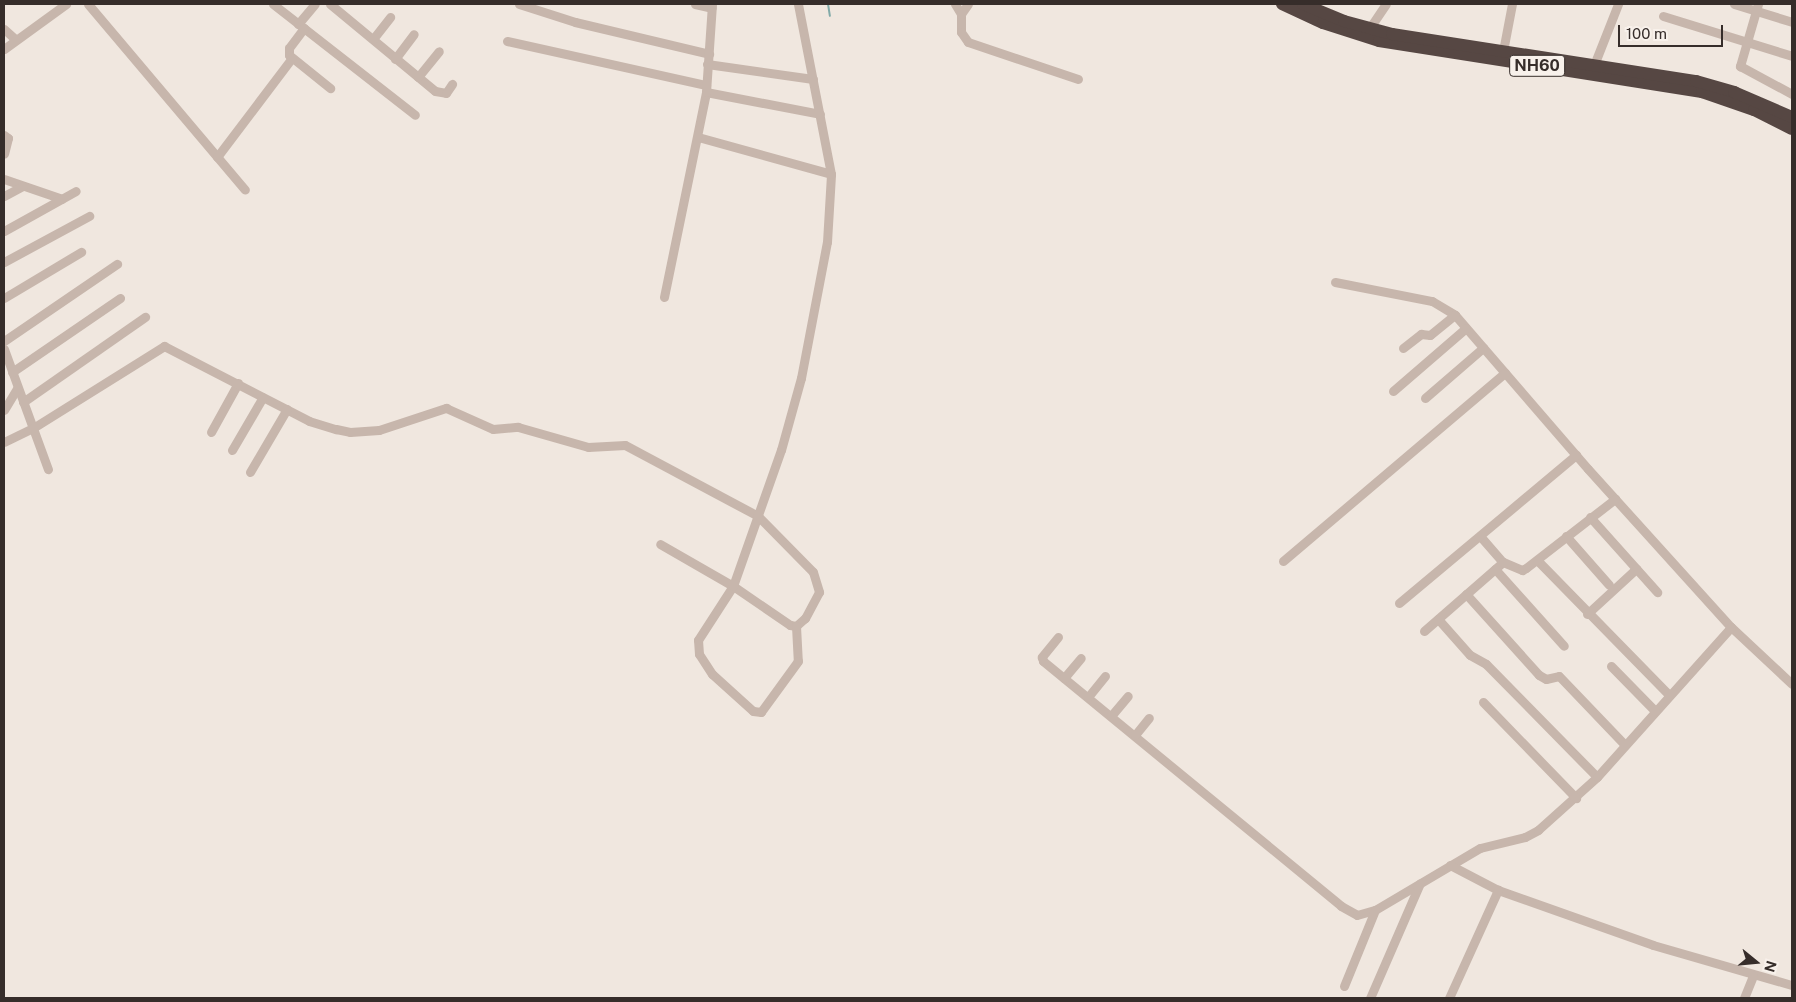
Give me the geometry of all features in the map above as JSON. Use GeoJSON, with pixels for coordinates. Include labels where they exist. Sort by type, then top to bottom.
{"type":"FeatureCollection","features":[{"type":"Feature","properties":{"kind":"highway","name":"NH60"},"geometry":{"type":"LineString","coordinates":[[1282,4],[1323,23],[1379,41],[1702,92],[1754,110],[1792,129]]}},
{"type":"Feature","properties":{"kind":"highway","name":"NH60"},"geometry":{"type":"LineString","coordinates":[[1303,4],[1370,29],[1717,86],[1792,118]]}},
{"type":"Feature","properties":{"kind":"street"},"geometry":{"type":"LineString","coordinates":[[4,49],[66,4]]}},
{"type":"Feature","properties":{"kind":"street"},"geometry":{"type":"LineString","coordinates":[[88,4],[245,190]]}},
{"type":"Feature","properties":{"kind":"street"},"geometry":{"type":"LineString","coordinates":[[272,4],[415,115]]}},
{"type":"Feature","properties":{"kind":"street"},"geometry":{"type":"LineString","coordinates":[[315,4],[289,48],[292,58],[330,88]]}},
{"type":"Feature","properties":{"kind":"street"},"geometry":{"type":"LineString","coordinates":[[330,4],[395,59],[441,94],[452,84]]}},
{"type":"Feature","properties":{"kind":"street"},"geometry":{"type":"LineString","coordinates":[[519,4],[575,22],[709,54]]}},
{"type":"Feature","properties":{"kind":"street"},"geometry":{"type":"LineString","coordinates":[[664,297],[698,137],[706,89],[712,6],[695,4]]}},
{"type":"Feature","properties":{"kind":"street"},"geometry":{"type":"LineString","coordinates":[[4,442],[33,428],[161,346],[238,383],[320,426],[350,432],[379,430],[446,408],[493,430],[518,427],[588,447],[625,445],[758,516],[818,578],[819,592],[811,610],[796,626],[798,661],[767,708],[761,712],[753,711],[712,674],[703,664],[697,646],[701,634],[733,586],[758,516],[781,450],[802,378],[827,242],[831,174],[798,4]]}},
{"type":"Feature","properties":{"kind":"street"},"geometry":{"type":"LineString","coordinates":[[955,4],[961,14],[961,32],[968,42],[1078,79]]}},
{"type":"Feature","properties":{"kind":"street"},"geometry":{"type":"LineString","coordinates":[[961,14],[968,4]]}},
{"type":"Feature","properties":{"kind":"street"},"geometry":{"type":"LineString","coordinates":[[1370,29],[1386,4]]}},
{"type":"Feature","properties":{"kind":"street"},"geometry":{"type":"LineString","coordinates":[[1503,51],[1512,4]]}},
{"type":"Feature","properties":{"kind":"street"},"geometry":{"type":"LineString","coordinates":[[1594,65],[1618,4]]}},
{"type":"Feature","properties":{"kind":"street"},"geometry":{"type":"LineString","coordinates":[[1734,4],[1757,7],[1792,22]]}},
{"type":"Feature","properties":{"kind":"street"},"geometry":{"type":"LineString","coordinates":[[1757,7],[1740,66],[1792,94]]}},
{"type":"Feature","properties":{"kind":"street"},"geometry":{"type":"LineString","coordinates":[[1663,16],[1792,56]]}},
{"type":"Feature","properties":{"kind":"street"},"geometry":{"type":"LineString","coordinates":[[372,39],[390,17]]}},
{"type":"Feature","properties":{"kind":"street"},"geometry":{"type":"LineString","coordinates":[[4,29],[15,40]]}},
{"type":"Feature","properties":{"kind":"street"},"geometry":{"type":"LineString","coordinates":[[395,59],[414,34]]}},
{"type":"Feature","properties":{"kind":"street"},"geometry":{"type":"LineString","coordinates":[[506,41],[820,114]]}},
{"type":"Feature","properties":{"kind":"street"},"geometry":{"type":"LineString","coordinates":[[418,77],[439,51]]}},
{"type":"Feature","properties":{"kind":"street"},"geometry":{"type":"LineString","coordinates":[[217,157],[292,58]]}},
{"type":"Feature","properties":{"kind":"street"},"geometry":{"type":"LineString","coordinates":[[707,64],[813,79]]}},
{"type":"Feature","properties":{"kind":"street"},"geometry":{"type":"LineString","coordinates":[[4,135],[8,138],[4,154]]}},
{"type":"Feature","properties":{"kind":"street"},"geometry":{"type":"LineString","coordinates":[[698,137],[831,174]]}},
{"type":"Feature","properties":{"kind":"street"},"geometry":{"type":"LineString","coordinates":[[4,179],[62,199]]}},
{"type":"Feature","properties":{"kind":"street"},"geometry":{"type":"LineString","coordinates":[[4,196],[23,186]]}},
{"type":"Feature","properties":{"kind":"street"},"geometry":{"type":"LineString","coordinates":[[4,231],[76,191]]}},
{"type":"Feature","properties":{"kind":"street"},"geometry":{"type":"LineString","coordinates":[[4,262],[89,216]]}},
{"type":"Feature","properties":{"kind":"street"},"geometry":{"type":"LineString","coordinates":[[4,298],[82,252]]}},
{"type":"Feature","properties":{"kind":"street"},"geometry":{"type":"LineString","coordinates":[[4,341],[118,264]]}},
{"type":"Feature","properties":{"kind":"street"},"geometry":{"type":"LineString","coordinates":[[1335,282],[1432,301],[1454,315],[1614,498],[1731,627],[1792,684]]}},
{"type":"Feature","properties":{"kind":"street"},"geometry":{"type":"LineString","coordinates":[[12,372],[120,298]]}},
{"type":"Feature","properties":{"kind":"street"},"geometry":{"type":"LineString","coordinates":[[1403,348],[1421,334],[1430,335],[1454,315]]}},
{"type":"Feature","properties":{"kind":"street"},"geometry":{"type":"LineString","coordinates":[[23,402],[145,317]]}},
{"type":"Feature","properties":{"kind":"street"},"geometry":{"type":"LineString","coordinates":[[1393,392],[1466,328]]}},
{"type":"Feature","properties":{"kind":"street"},"geometry":{"type":"LineString","coordinates":[[1425,398],[1483,348]]}},
{"type":"Feature","properties":{"kind":"street"},"geometry":{"type":"LineString","coordinates":[[4,349],[48,469]]}},
{"type":"Feature","properties":{"kind":"street"},"geometry":{"type":"LineString","coordinates":[[1283,561],[1505,374]]}},
{"type":"Feature","properties":{"kind":"street"},"geometry":{"type":"LineString","coordinates":[[211,432],[238,383]]}},
{"type":"Feature","properties":{"kind":"street"},"geometry":{"type":"LineString","coordinates":[[4,410],[17,388]]}},
{"type":"Feature","properties":{"kind":"street"},"geometry":{"type":"LineString","coordinates":[[232,450],[263,397]]}},
{"type":"Feature","properties":{"kind":"street"},"geometry":{"type":"LineString","coordinates":[[250,472],[287,409]]}},
{"type":"Feature","properties":{"kind":"street"},"geometry":{"type":"LineString","coordinates":[[1399,603],[1576,455]]}},
{"type":"Feature","properties":{"kind":"street"},"geometry":{"type":"LineString","coordinates":[[1499,566],[1522,570],[1614,498]]}},
{"type":"Feature","properties":{"kind":"street"},"geometry":{"type":"LineString","coordinates":[[1590,518],[1657,592]]}},
{"type":"Feature","properties":{"kind":"street"},"geometry":{"type":"LineString","coordinates":[[1480,536],[1499,566],[1564,646]]}},
{"type":"Feature","properties":{"kind":"street"},"geometry":{"type":"LineString","coordinates":[[1566,536],[1609,585]]}},
{"type":"Feature","properties":{"kind":"street"},"geometry":{"type":"LineString","coordinates":[[660,544],[733,586],[796,626]]}},
{"type":"Feature","properties":{"kind":"street"},"geometry":{"type":"LineString","coordinates":[[1537,560],[1587,614],[1669,695]]}},
{"type":"Feature","properties":{"kind":"street"},"geometry":{"type":"LineString","coordinates":[[1424,631],[1499,566]]}},
{"type":"Feature","properties":{"kind":"street"},"geometry":{"type":"LineString","coordinates":[[1587,614],[1636,569]]}},
{"type":"Feature","properties":{"kind":"street"},"geometry":{"type":"LineString","coordinates":[[1466,594],[1539,675],[1546,679],[1560,676],[1625,745]]}},
{"type":"Feature","properties":{"kind":"street"},"geometry":{"type":"LineString","coordinates":[[1438,619],[1470,655],[1486,664],[1597,777]]}},
{"type":"Feature","properties":{"kind":"street"},"geometry":{"type":"LineString","coordinates":[[1058,637],[1041,660],[1112,716],[1349,912],[1357,915],[1375,910],[1420,882],[1487,845],[1532,834],[1576,798],[1597,777],[1731,627]]}},
{"type":"Feature","properties":{"kind":"street"},"geometry":{"type":"LineString","coordinates":[[1064,678],[1081,658]]}},
{"type":"Feature","properties":{"kind":"street"},"geometry":{"type":"LineString","coordinates":[[1611,666],[1656,711]]}},
{"type":"Feature","properties":{"kind":"street"},"geometry":{"type":"LineString","coordinates":[[1088,697],[1106,676]]}},
{"type":"Feature","properties":{"kind":"street"},"geometry":{"type":"LineString","coordinates":[[1112,716],[1128,696]]}},
{"type":"Feature","properties":{"kind":"street"},"geometry":{"type":"LineString","coordinates":[[1483,702],[1576,798]]}},
{"type":"Feature","properties":{"kind":"street"},"geometry":{"type":"LineString","coordinates":[[1135,736],[1150,718]]}},
{"type":"Feature","properties":{"kind":"street"},"geometry":{"type":"LineString","coordinates":[[1450,865],[1498,890],[1753,976],[1792,985]]}},
{"type":"Feature","properties":{"kind":"street"},"geometry":{"type":"LineString","coordinates":[[1370,998],[1420,882]]}},
{"type":"Feature","properties":{"kind":"street"},"geometry":{"type":"LineString","coordinates":[[1449,998],[1498,890]]}},
{"type":"Feature","properties":{"kind":"street"},"geometry":{"type":"LineString","coordinates":[[1344,986],[1375,910]]}},
{"type":"Feature","properties":{"kind":"street"},"geometry":{"type":"LineString","coordinates":[[1744,998],[1753,976]]}},
{"type":"Feature","properties":{"kind":"waterway"},"geometry":{"type":"LineString","coordinates":[[828,4],[830,16]]}}]}
